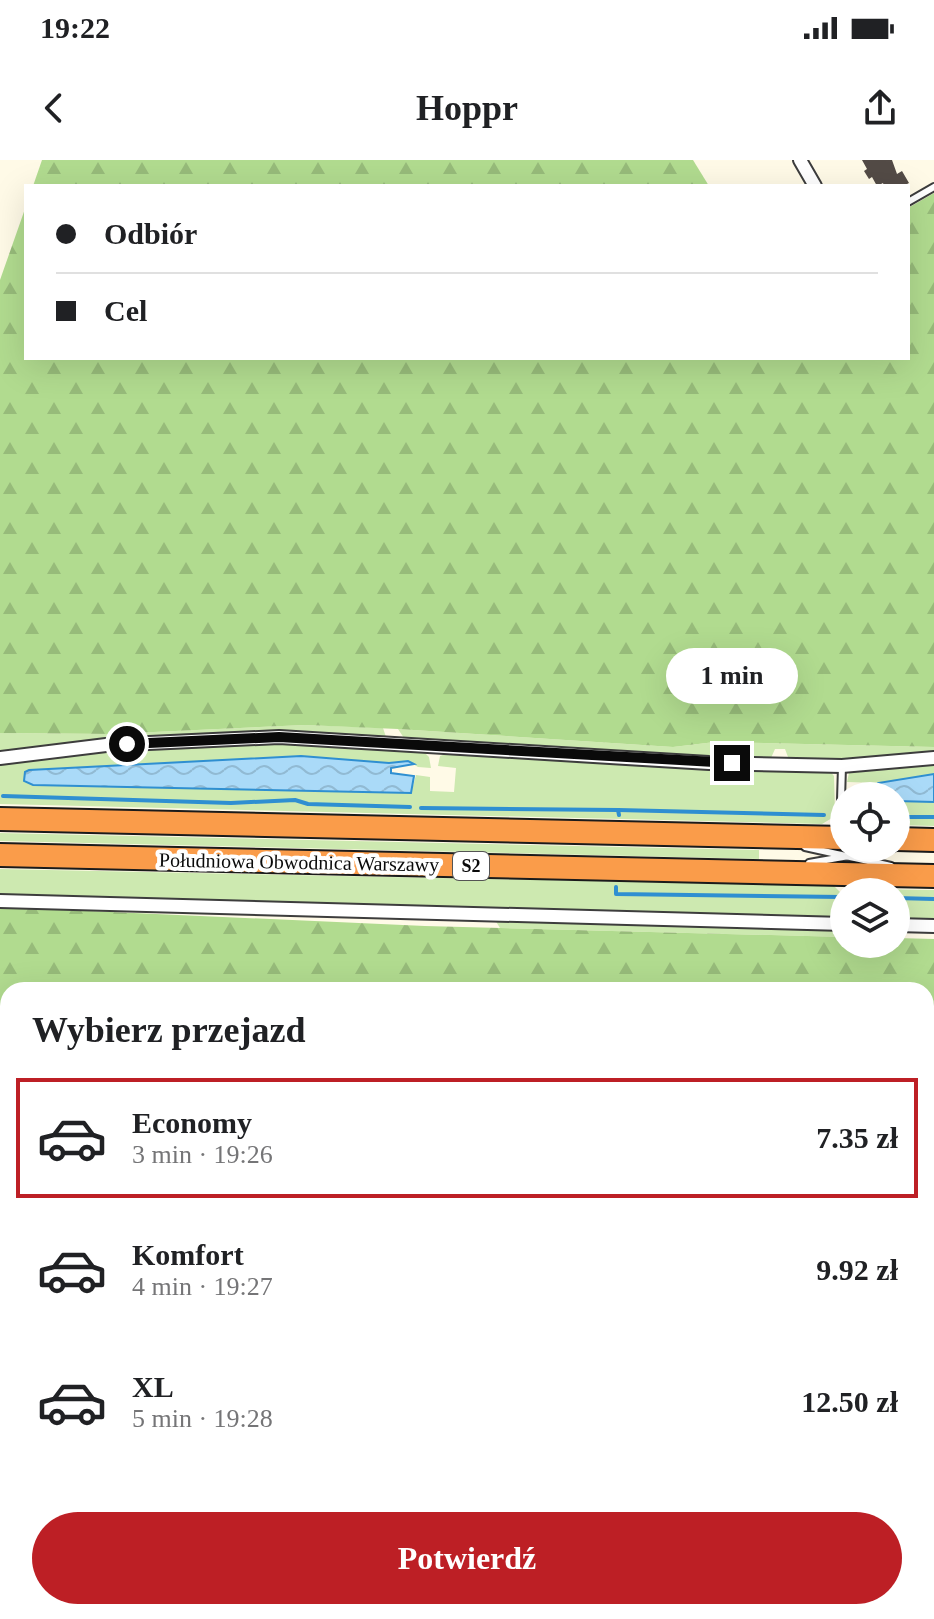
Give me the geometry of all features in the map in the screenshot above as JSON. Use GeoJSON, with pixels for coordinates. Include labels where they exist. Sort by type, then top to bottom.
{"type":"FeatureCollection","features":[{"type":"Feature","properties":{"kind":"highway","name":"Południowa Obwodnica Warszawy"},"geometry":{"type":"LineString","coordinates":[[0,819],[758,836],[830,852]]}},
{"type":"Feature","properties":{"kind":"highway"},"geometry":{"type":"LineString","coordinates":[[910,839],[934,840]]}},
{"type":"Feature","properties":{"kind":"highway","name":"Południowa Obwodnica Warszawy"},"geometry":{"type":"LineString","coordinates":[[0,855],[759,872],[830,858]]}},
{"type":"Feature","properties":{"kind":"highway","name":"Południowa Obwodnica Warszawy"},"geometry":{"type":"LineString","coordinates":[[875,862],[934,876]]}},
{"type":"Feature","properties":{"kind":"street"},"geometry":{"type":"LineString","coordinates":[[800,160],[814,184]]}},
{"type":"Feature","properties":{"kind":"street"},"geometry":{"type":"LineString","coordinates":[[0,758],[106,745],[279,737],[631,759],[842,766],[934,758]]}},
{"type":"Feature","properties":{"kind":"street"},"geometry":{"type":"LineString","coordinates":[[0,901],[830,924]]}},
{"type":"Feature","properties":{"kind":"street"},"geometry":{"type":"LineString","coordinates":[[910,925],[934,926]]}},
{"type":"Feature","properties":{"kind":"lane"},"geometry":{"type":"LineString","coordinates":[[910,201],[934,187]]}},
{"type":"Feature","properties":{"kind":"lane"},"geometry":{"type":"LineString","coordinates":[[842,766],[843,782]]}},
{"type":"Feature","properties":{"kind":"lane"},"geometry":{"type":"LineString","coordinates":[[910,845],[934,840]]}},
{"type":"Feature","properties":{"kind":"green space"},"geometry":{"type":"Polygon","coordinates":[[[42,160],[693,160],[708,184],[34,184],[42,160]]]}},
{"type":"Feature","properties":{"kind":"green space"},"geometry":{"type":"Polygon","coordinates":[[[934,193],[934,747],[715,742],[673,747],[305,725],[111,734],[0,733],[0,280],[24,212],[24,360],[910,360],[910,207],[934,193]]]}},
{"type":"Feature","properties":{"kind":"green space"},"geometry":{"type":"Polygon","coordinates":[[[305,725],[383,728],[386,737],[193,735],[96,740],[0,751],[0,733],[111,734],[305,725]]]}},
{"type":"Feature","properties":{"kind":"green space"},"geometry":{"type":"Polygon","coordinates":[[[398,729],[673,747],[715,742],[934,747],[934,753],[798,760],[788,757],[785,749],[775,749],[771,758],[672,757],[404,738],[398,729]]]}},
{"type":"Feature","properties":{"kind":"green space"},"geometry":{"type":"Polygon","coordinates":[[[297,742],[422,750],[429,757],[431,768],[418,767],[408,761],[389,763],[301,756],[25,772],[413,786],[416,775],[430,777],[430,791],[454,792],[456,768],[438,766],[440,756],[451,752],[682,768],[829,770],[834,782],[830,782],[830,819],[822,824],[0,804],[0,763],[56,754],[297,742]]]}},
{"type":"Feature","properties":{"kind":"green space"},"geometry":{"type":"Polygon","coordinates":[[[934,765],[934,774],[884,782],[847,782],[849,773],[857,769],[934,765]]]}},
{"type":"Feature","properties":{"kind":"green space"},"geometry":{"type":"Polygon","coordinates":[[[910,801],[934,802],[934,826],[910,825],[910,801]]]}},
{"type":"Feature","properties":{"kind":"green space"},"geometry":{"type":"Polygon","coordinates":[[[0,833],[759,850],[759,859],[0,841],[0,833]]]}},
{"type":"Feature","properties":{"kind":"green space"},"geometry":{"type":"Polygon","coordinates":[[[0,869],[830,886],[830,918],[0,895],[0,869]]]}},
{"type":"Feature","properties":{"kind":"green space"},"geometry":{"type":"Polygon","coordinates":[[[910,890],[934,890],[934,921],[910,920],[910,890]]]}},
{"type":"Feature","properties":{"kind":"green space"},"geometry":{"type":"Polygon","coordinates":[[[0,907],[425,926],[830,937],[830,958],[910,958],[910,938],[934,939],[934,982],[0,982],[0,907]]]}},
{"type":"Feature","properties":{"kind":"green space"},"geometry":{"type":"Polygon","coordinates":[[[495,920],[830,929],[830,937],[500,928],[495,920]]]}},
{"type":"Feature","properties":{"kind":"water"},"geometry":{"type":"Polygon","coordinates":[[[301,756],[389,763],[408,761],[414,764],[391,768],[391,773],[414,776],[411,793],[33,785],[24,781],[25,772],[29,770],[301,756]]]}},
{"type":"Feature","properties":{"kind":"water"},"geometry":{"type":"Polygon","coordinates":[[[934,774],[934,802],[910,801],[910,782],[884,782],[934,774]]]}},
{"type":"Feature","properties":{"kind":"building"},"geometry":{"type":"Polygon","coordinates":[[[862,160],[892,160],[897,174],[902,171],[909,183],[876,184],[864,171],[867,169],[862,160]]]}},
{"type":"Feature","properties":{"kind":"waterway"},"geometry":{"type":"LineString","coordinates":[[3,796],[231,803],[295,800],[308,804],[410,807]]}},
{"type":"Feature","properties":{"kind":"waterway"},"geometry":{"type":"LineString","coordinates":[[421,808],[618,810],[619,815]]}},
{"type":"Feature","properties":{"kind":"waterway"},"geometry":{"type":"LineString","coordinates":[[618,810],[824,815]]}},
{"type":"Feature","properties":{"kind":"waterway"},"geometry":{"type":"LineString","coordinates":[[910,817],[934,817]]}},
{"type":"Feature","properties":{"kind":"waterway"},"geometry":{"type":"LineString","coordinates":[[616,887],[616,894],[830,897]]}},
{"type":"Feature","properties":{"kind":"waterway"},"geometry":{"type":"LineString","coordinates":[[910,898],[934,899]]}},
{"type":"Feature","properties":{"kind":"route"},"geometry":{"type":"LineString","coordinates":[[127,744],[279,737],[732,763]]}}]}
